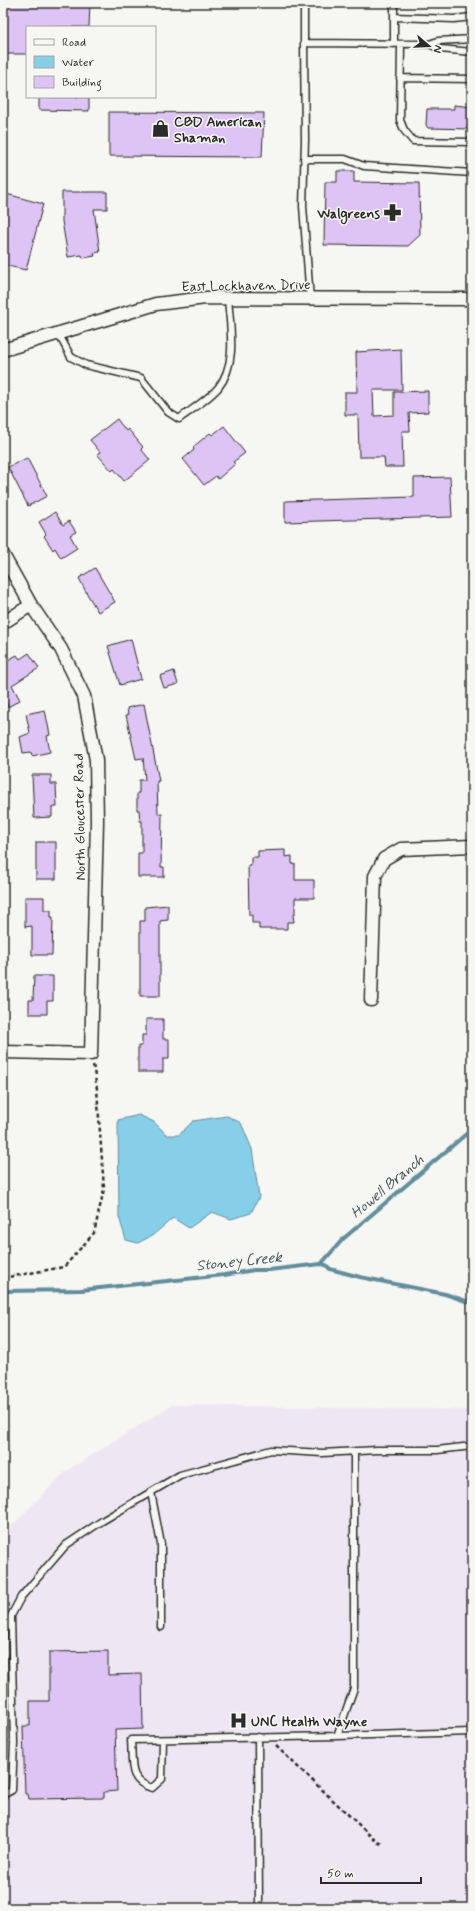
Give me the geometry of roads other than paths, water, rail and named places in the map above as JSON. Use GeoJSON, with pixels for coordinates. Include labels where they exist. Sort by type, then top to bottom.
{"type":"FeatureCollection","features":[{"type":"Feature","properties":{"kind":"street","name":"East Lockhaven Drive"},"geometry":{"type":"LineString","coordinates":[[3,350],[156,304],[206,298],[472,299]]}},
{"type":"Feature","properties":{"kind":"street","name":"North Gloucester Road"},"geometry":{"type":"LineString","coordinates":[[3,555],[31,605],[61,649],[84,696],[96,760],[97,822],[91,1054],[3,1052]]}},
{"type":"Feature","properties":{"kind":"street"},"geometry":{"type":"LineString","coordinates":[[3,623],[31,605]]}},
{"type":"Feature","properties":{"kind":"street"},"geometry":{"type":"LineString","coordinates":[[371,1000],[375,876],[384,859],[401,849],[472,846]]}},
{"type":"Feature","properties":{"kind":"lane"},"geometry":{"type":"LineString","coordinates":[[304,3],[303,206],[310,299]]}},
{"type":"Feature","properties":{"kind":"lane"},"geometry":{"type":"LineString","coordinates":[[394,3],[400,78],[400,120],[404,130],[413,141],[472,142]]}},
{"type":"Feature","properties":{"kind":"lane"},"geometry":{"type":"LineString","coordinates":[[394,17],[454,19],[472,17]]}},
{"type":"Feature","properties":{"kind":"lane"},"geometry":{"type":"LineString","coordinates":[[304,43],[429,44],[438,41],[472,39]]}},
{"type":"Feature","properties":{"kind":"lane"},"geometry":{"type":"LineString","coordinates":[[429,44],[440,49],[472,52]]}},
{"type":"Feature","properties":{"kind":"lane"},"geometry":{"type":"LineString","coordinates":[[400,78],[472,79]]}},
{"type":"Feature","properties":{"kind":"lane"},"geometry":{"type":"LineString","coordinates":[[304,159],[345,159],[364,166],[472,172]]}},
{"type":"Feature","properties":{"kind":"lane"},"geometry":{"type":"LineString","coordinates":[[58,334],[71,357],[86,365],[141,378],[168,412],[179,419],[217,389],[226,374],[232,350],[228,298]]}},
{"type":"Feature","properties":{"kind":"lane"},"geometry":{"type":"LineString","coordinates":[[3,1631],[21,1597],[66,1546],[102,1521],[180,1475],[271,1450],[322,1453],[377,1450],[437,1450],[472,1446]]}},
{"type":"Feature","properties":{"kind":"lane"},"geometry":{"type":"LineString","coordinates":[[337,1736],[354,1688],[354,1452]]}},
{"type":"Feature","properties":{"kind":"lane"},"geometry":{"type":"LineString","coordinates":[[151,1492],[161,1544],[161,1627]]}},
{"type":"Feature","properties":{"kind":"lane"},"geometry":{"type":"LineString","coordinates":[[3,1795],[12,1790],[14,1743],[11,1614]]}},
{"type":"Feature","properties":{"kind":"lane"},"geometry":{"type":"LineString","coordinates":[[163,1740],[162,1780],[152,1788],[141,1785],[134,1775],[132,1740],[472,1732]]}},
{"type":"Feature","properties":{"kind":"lane"},"geometry":{"type":"LineString","coordinates":[[258,1737],[259,1908]]}},
{"type":"Feature","properties":{"kind":"water"},"geometry":{"type":"Polygon","coordinates":[[[139,1115],[154,1122],[167,1135],[179,1135],[193,1121],[227,1116],[241,1123],[252,1149],[259,1197],[251,1213],[231,1219],[212,1212],[189,1228],[173,1218],[153,1235],[138,1243],[126,1240],[119,1217],[118,1120],[139,1115]]]}},
{"type":"Feature","properties":{"kind":"waterway","name":"Howell Branch"},"geometry":{"type":"LineString","coordinates":[[321,1264],[343,1239],[472,1129]]}},
{"type":"Feature","properties":{"kind":"waterway","name":"Stoney Creek"},"geometry":{"type":"LineString","coordinates":[[3,1291],[81,1290],[224,1275],[254,1270],[269,1270],[321,1264],[326,1265],[330,1269],[360,1277],[445,1294],[472,1303]]}},
{"type":"Feature","properties":{"kind":"place","name":"CBD American Shaman"},"geometry":{"type":"Point","coordinates":[161,129]}},
{"type":"Feature","properties":{"kind":"place","name":"Walgreens"},"geometry":{"type":"Point","coordinates":[393,213]}},
{"type":"Feature","properties":{"kind":"place","name":"UNC Health Wayne"},"geometry":{"type":"Point","coordinates":[238,1721]}}]}
